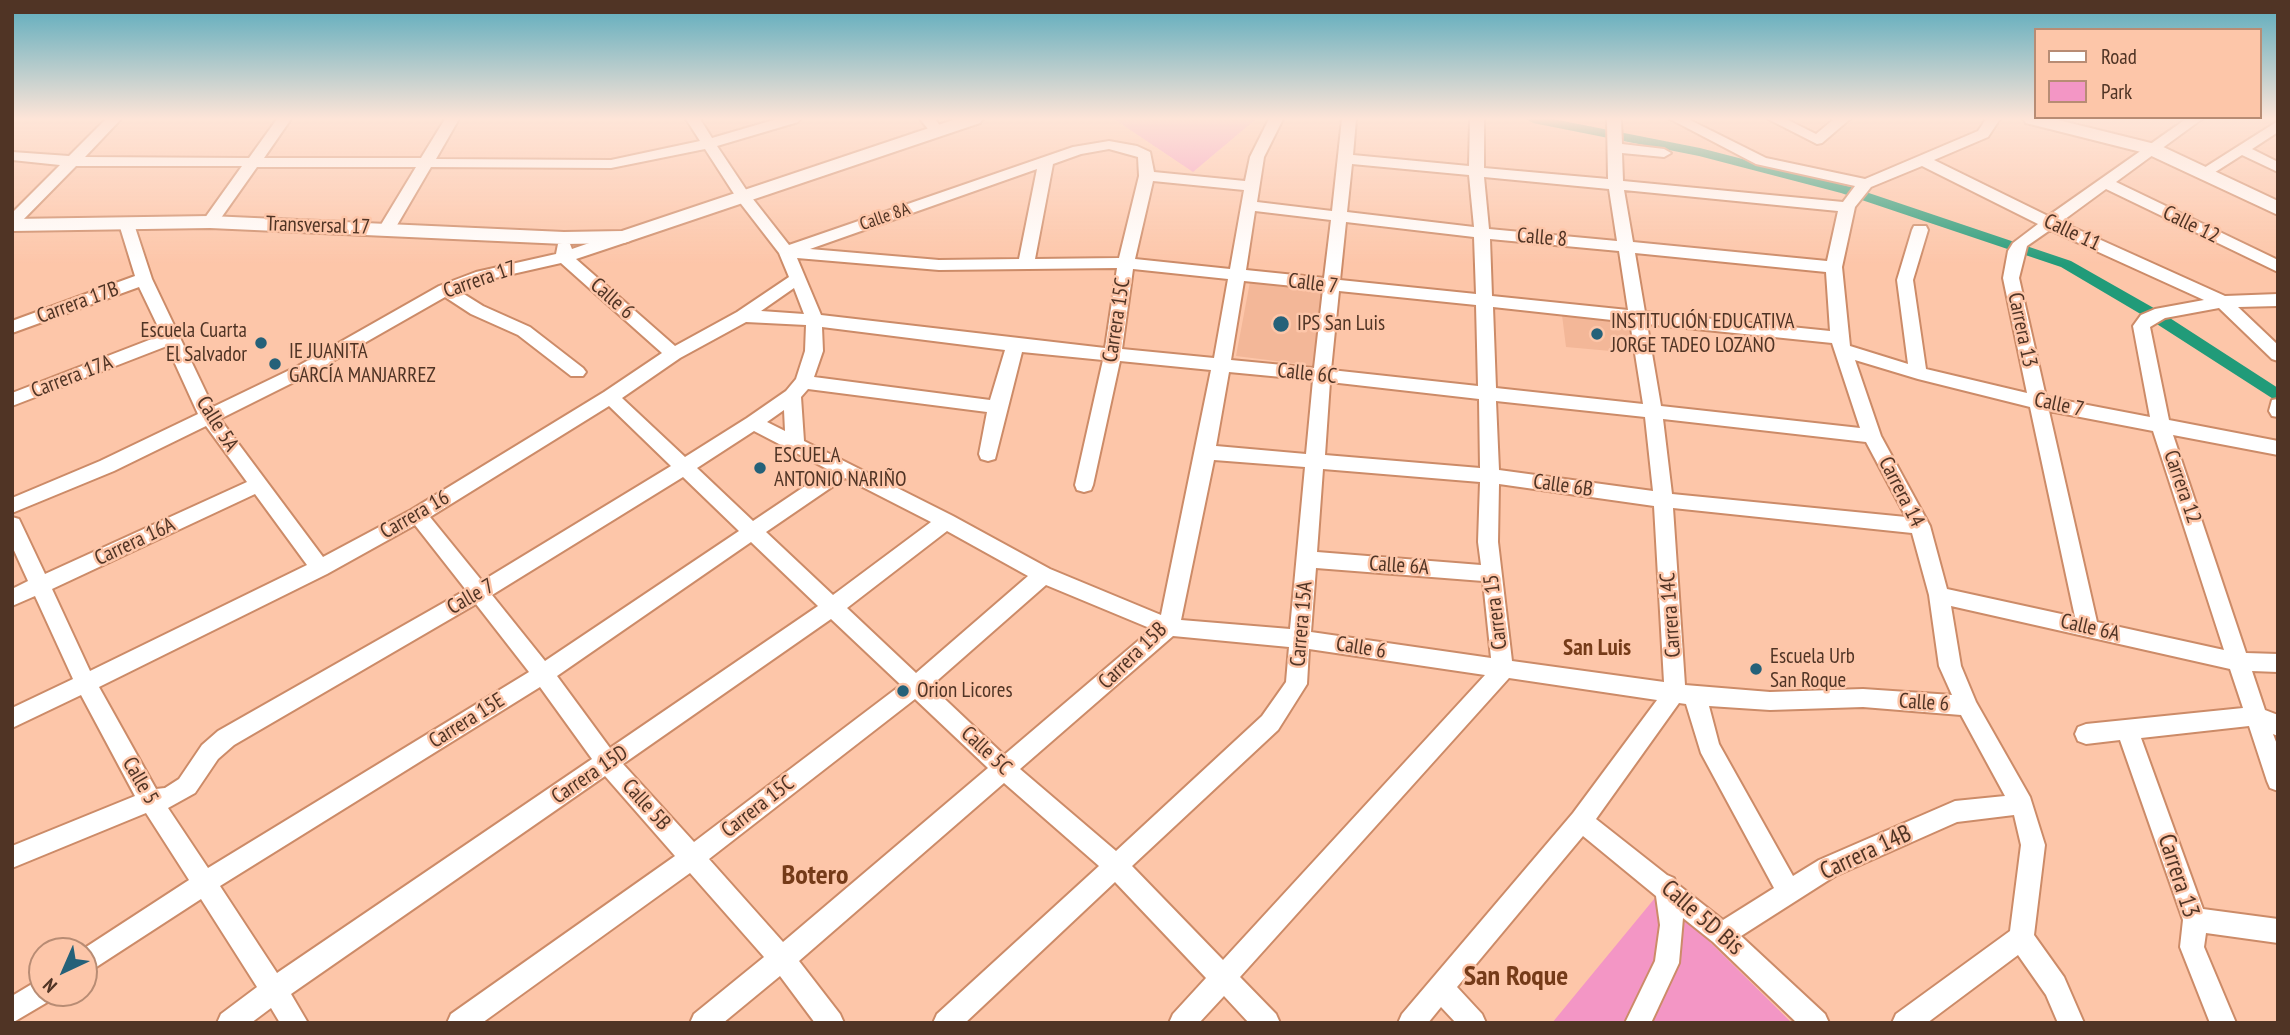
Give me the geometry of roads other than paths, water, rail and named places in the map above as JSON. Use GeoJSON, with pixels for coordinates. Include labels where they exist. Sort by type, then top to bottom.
{"type":"FeatureCollection","features":[{"type":"Feature","properties":{"kind":"street"},"geometry":{"type":"LineString","coordinates":[[12,223],[65,167]]}},
{"type":"Feature","properties":{"kind":"street"},"geometry":{"type":"LineString","coordinates":[[210,222],[248,167]]}},
{"type":"Feature","properties":{"kind":"street"},"geometry":{"type":"LineString","coordinates":[[387,228],[424,167]]}},
{"type":"Feature","properties":{"kind":"street"},"geometry":{"type":"LineString","coordinates":[[723,167],[786,251],[814,320],[814,351],[798,388],[795,442]]}},
{"type":"Feature","properties":{"kind":"street"},"geometry":{"type":"LineString","coordinates":[[743,197],[821,167]]}},
{"type":"Feature","properties":{"kind":"street","name":"Calle 8A"},"geometry":{"type":"LineString","coordinates":[[786,251],[1028,167]]}},
{"type":"Feature","properties":{"kind":"street"},"geometry":{"type":"LineString","coordinates":[[1026,265],[1045,167]]}},
{"type":"Feature","properties":{"kind":"street","name":"Carrera 15C"},"geometry":{"type":"LineString","coordinates":[[1084,485],[1113,354],[1126,263],[1147,176],[1146,167]]}},
{"type":"Feature","properties":{"kind":"street","name":"Carrera 15B"},"geometry":{"type":"LineString","coordinates":[[703,1023],[1005,770],[1170,627],[1206,452],[1256,167]]}},
{"type":"Feature","properties":{"kind":"street","name":"Carrera 15A"},"geometry":{"type":"LineString","coordinates":[[946,1023],[1269,723],[1296,684],[1322,375],[1346,167]]}},
{"type":"Feature","properties":{"kind":"street"},"geometry":{"type":"LineString","coordinates":[[1436,167],[1616,185],[1856,195],[1908,167]]}},
{"type":"Feature","properties":{"kind":"street","name":"Carrera 15"},"geometry":{"type":"LineString","coordinates":[[1182,1023],[1503,670],[1488,542],[1490,476],[1482,233],[1476,167]]}},
{"type":"Feature","properties":{"kind":"street","name":"Carrera 14C"},"geometry":{"type":"LineString","coordinates":[[1615,167],[1653,412],[1685,694],[1709,746],[1788,892]]}},
{"type":"Feature","properties":{"kind":"street"},"geometry":{"type":"LineString","coordinates":[[1779,167],[1856,195]]}},
{"type":"Feature","properties":{"kind":"street","name":"Calle 11"},"geometry":{"type":"LineString","coordinates":[[1937,167],[2049,223],[2222,302]]}},
{"type":"Feature","properties":{"kind":"street","name":"Carrera 13"},"geometry":{"type":"LineString","coordinates":[[2088,628],[2011,278],[2018,247],[2127,167]]}},
{"type":"Feature","properties":{"kind":"street"},"geometry":{"type":"LineString","coordinates":[[2192,167],[2278,209]]}},
{"type":"Feature","properties":{"kind":"street"},"geometry":{"type":"LineString","coordinates":[[2204,173],[2213,167]]}},
{"type":"Feature","properties":{"kind":"street"},"geometry":{"type":"LineString","coordinates":[[1147,176],[1253,186]]}},
{"type":"Feature","properties":{"kind":"street","name":"Calle 12"},"geometry":{"type":"LineString","coordinates":[[2105,183],[2278,267]]}},
{"type":"Feature","properties":{"kind":"street","name":"Carrera 14"},"geometry":{"type":"LineString","coordinates":[[1856,195],[1834,267],[1841,344],[1872,436],[1920,526],[1939,595],[1950,666],[1967,706],[2022,804],[2033,845],[2021,938]]}},
{"type":"Feature","properties":{"kind":"street","name":"Transversal 17"},"geometry":{"type":"LineString","coordinates":[[12,223],[210,222],[387,228],[564,247],[624,237],[743,197]]}},
{"type":"Feature","properties":{"kind":"street","name":"Calle 8"},"geometry":{"type":"LineString","coordinates":[[1250,206],[1482,233],[1834,267]]}},
{"type":"Feature","properties":{"kind":"street","name":"Calle 5A"},"geometry":{"type":"LineString","coordinates":[[127,224],[144,279],[209,417],[320,568]]}},
{"type":"Feature","properties":{"kind":"street"},"geometry":{"type":"LineString","coordinates":[[1918,373],[1905,280],[1920,230]]}},
{"type":"Feature","properties":{"kind":"street","name":"Carrera 17"},"geometry":{"type":"LineString","coordinates":[[12,506],[107,466],[304,370],[445,290],[564,247]]}},
{"type":"Feature","properties":{"kind":"street","name":"Calle 6"},"geometry":{"type":"LineString","coordinates":[[564,247],[674,354]]}},
{"type":"Feature","properties":{"kind":"street","name":"Calle 7"},"geometry":{"type":"LineString","coordinates":[[786,251],[939,265],[1126,263],[1638,318],[1841,344],[1918,373],[2038,402],[2278,448]]}},
{"type":"Feature","properties":{"kind":"street","name":"Carrera 16"},"geometry":{"type":"LineString","coordinates":[[12,719],[320,568],[418,515],[610,397],[674,354],[743,316],[798,278]]}},
{"type":"Feature","properties":{"kind":"street","name":"Carrera 17B"},"geometry":{"type":"LineString","coordinates":[[12,327],[144,279]]}},
{"type":"Feature","properties":{"kind":"street"},"geometry":{"type":"LineString","coordinates":[[445,290],[477,310],[502,318],[524,331],[577,372]]}},
{"type":"Feature","properties":{"kind":"street","name":"Carrera 12"},"geometry":{"type":"LineString","coordinates":[[2278,300],[2222,302],[2161,313],[2147,319],[2141,326],[2161,426],[2241,662],[2278,781]]}},
{"type":"Feature","properties":{"kind":"street"},"geometry":{"type":"LineString","coordinates":[[2222,302],[2278,355]]}},
{"type":"Feature","properties":{"kind":"street","name":"Calle 6C"},"geometry":{"type":"LineString","coordinates":[[743,316],[814,320],[1015,345],[1322,375],[1872,436]]}},
{"type":"Feature","properties":{"kind":"street","name":"Carrera 17A"},"geometry":{"type":"LineString","coordinates":[[12,400],[170,338]]}},
{"type":"Feature","properties":{"kind":"street"},"geometry":{"type":"LineString","coordinates":[[988,454],[997,407],[1015,345]]}},
{"type":"Feature","properties":{"kind":"street"},"geometry":{"type":"LineString","coordinates":[[798,388],[997,407]]}},
{"type":"Feature","properties":{"kind":"street","name":"Calle 7"},"geometry":{"type":"LineString","coordinates":[[12,858],[150,801],[170,797],[187,786],[210,752],[226,738],[480,592],[753,423],[798,388]]}},
{"type":"Feature","properties":{"kind":"street","name":"Calle 5C"},"geometry":{"type":"LineString","coordinates":[[610,397],[754,530],[1005,770],[1115,865],[1267,1023]]}},
{"type":"Feature","properties":{"kind":"street","name":"Calle 6"},"geometry":{"type":"LineString","coordinates":[[753,423],[946,521],[1043,575],[1170,627],[1301,639],[1685,694],[1770,701],[1863,698],[1967,706]]}},
{"type":"Feature","properties":{"kind":"street","name":"Calle 6B"},"geometry":{"type":"LineString","coordinates":[[1206,452],[1490,476],[1663,500],[1920,526]]}},
{"type":"Feature","properties":{"kind":"street","name":"Carrera 15E"},"geometry":{"type":"LineString","coordinates":[[98,954],[204,883],[543,674],[844,468]]}},
{"type":"Feature","properties":{"kind":"street","name":"Carrera 16A"},"geometry":{"type":"LineString","coordinates":[[12,598],[258,485]]}},
{"type":"Feature","properties":{"kind":"street","name":"Calle 5B"},"geometry":{"type":"LineString","coordinates":[[418,515],[543,674],[608,763],[782,959],[831,1023]]}},
{"type":"Feature","properties":{"kind":"street","name":"Carrera 15D"},"geometry":{"type":"LineString","coordinates":[[230,1023],[274,990],[833,607],[946,521]]}},
{"type":"Feature","properties":{"kind":"street","name":"Calle 5"},"geometry":{"type":"LineString","coordinates":[[12,524],[85,682],[150,801],[295,1023]]}},
{"type":"Feature","properties":{"kind":"street","name":"Calle 6A"},"geometry":{"type":"LineString","coordinates":[[1307,559],[1492,574]]}},
{"type":"Feature","properties":{"kind":"street","name":"Carrera 15C"},"geometry":{"type":"LineString","coordinates":[[460,1023],[693,857],[917,685],[1043,575]]}},
{"type":"Feature","properties":{"kind":"street","name":"Calle 6A"},"geometry":{"type":"LineString","coordinates":[[1939,595],[2241,662],[2278,663]]}},
{"type":"Feature","properties":{"kind":"street"},"geometry":{"type":"LineString","coordinates":[[1411,1023],[1685,694]]}},
{"type":"Feature","properties":{"kind":"street"},"geometry":{"type":"LineString","coordinates":[[2086,734],[2257,716],[2278,726]]}},
{"type":"Feature","properties":{"kind":"street","name":"Carrera 13"},"geometry":{"type":"LineString","coordinates":[[2127,730],[2195,920],[2192,947],[2223,1023]]}},
{"type":"Feature","properties":{"kind":"street","name":"Carrera 14B"},"geometry":{"type":"LineString","coordinates":[[1722,934],[1827,868],[1955,812],[2022,804]]}},
{"type":"Feature","properties":{"kind":"street","name":"Calle 5D Bis"},"geometry":{"type":"LineString","coordinates":[[1581,821],[1666,886],[1722,934],[1816,1023]]}},
{"type":"Feature","properties":{"kind":"street"},"geometry":{"type":"LineString","coordinates":[[1638,1023],[1667,962],[1672,925],[1666,886]]}},
{"type":"Feature","properties":{"kind":"street"},"geometry":{"type":"LineString","coordinates":[[2195,920],[2278,931]]}},
{"type":"Feature","properties":{"kind":"street"},"geometry":{"type":"LineString","coordinates":[[1905,1023],[2021,938],[2055,986],[2071,1023]]}},
{"type":"Feature","properties":{"kind":"street"},"geometry":{"type":"LineString","coordinates":[[1441,988],[1473,1023]]}},
{"type":"Feature","properties":{"kind":"street"},"geometry":{"type":"LineString","coordinates":[[12,1011],[28,1000]]}},
{"type":"Feature","properties":{"kind":"waterway"},"geometry":{"type":"LineString","coordinates":[[1759,167],[1846,190],[2066,264],[2154,315],[2278,396]]}},
{"type":"Feature","properties":{"kind":"place","name":"IPS San Luis"},"geometry":{"type":"Point","coordinates":[1281,324]}},
{"type":"Feature","properties":{"kind":"place","name":"INSTITUCIÓN EDUCATIVA JORGE TADEO LOZANO"},"geometry":{"type":"Point","coordinates":[1597,334]}},
{"type":"Feature","properties":{"kind":"place","name":"Escuela Cuarta El Salvador"},"geometry":{"type":"Point","coordinates":[261,343]}},
{"type":"Feature","properties":{"kind":"place","name":"IE JUANITA GARCÍA MANJARREZ"},"geometry":{"type":"Point","coordinates":[275,364]}},
{"type":"Feature","properties":{"kind":"place","name":"ESCUELA ANTONIO NARIÑO"},"geometry":{"type":"Point","coordinates":[760,468]}},
{"type":"Feature","properties":{"kind":"place","name":"Escuela Urb San Roque"},"geometry":{"type":"Point","coordinates":[1756,669]}},
{"type":"Feature","properties":{"kind":"place","name":"Orion Licores"},"geometry":{"type":"Point","coordinates":[903,691]}},
{"type":"Feature","properties":{"kind":"district","name":"San Luis"},"geometry":{"type":"Point","coordinates":[1597,648]}},
{"type":"Feature","properties":{"kind":"district","name":"Botero"},"geometry":{"type":"Point","coordinates":[815,876]}},
{"type":"Feature","properties":{"kind":"district","name":"San Roque"},"geometry":{"type":"Point","coordinates":[1516,977]}}]}
